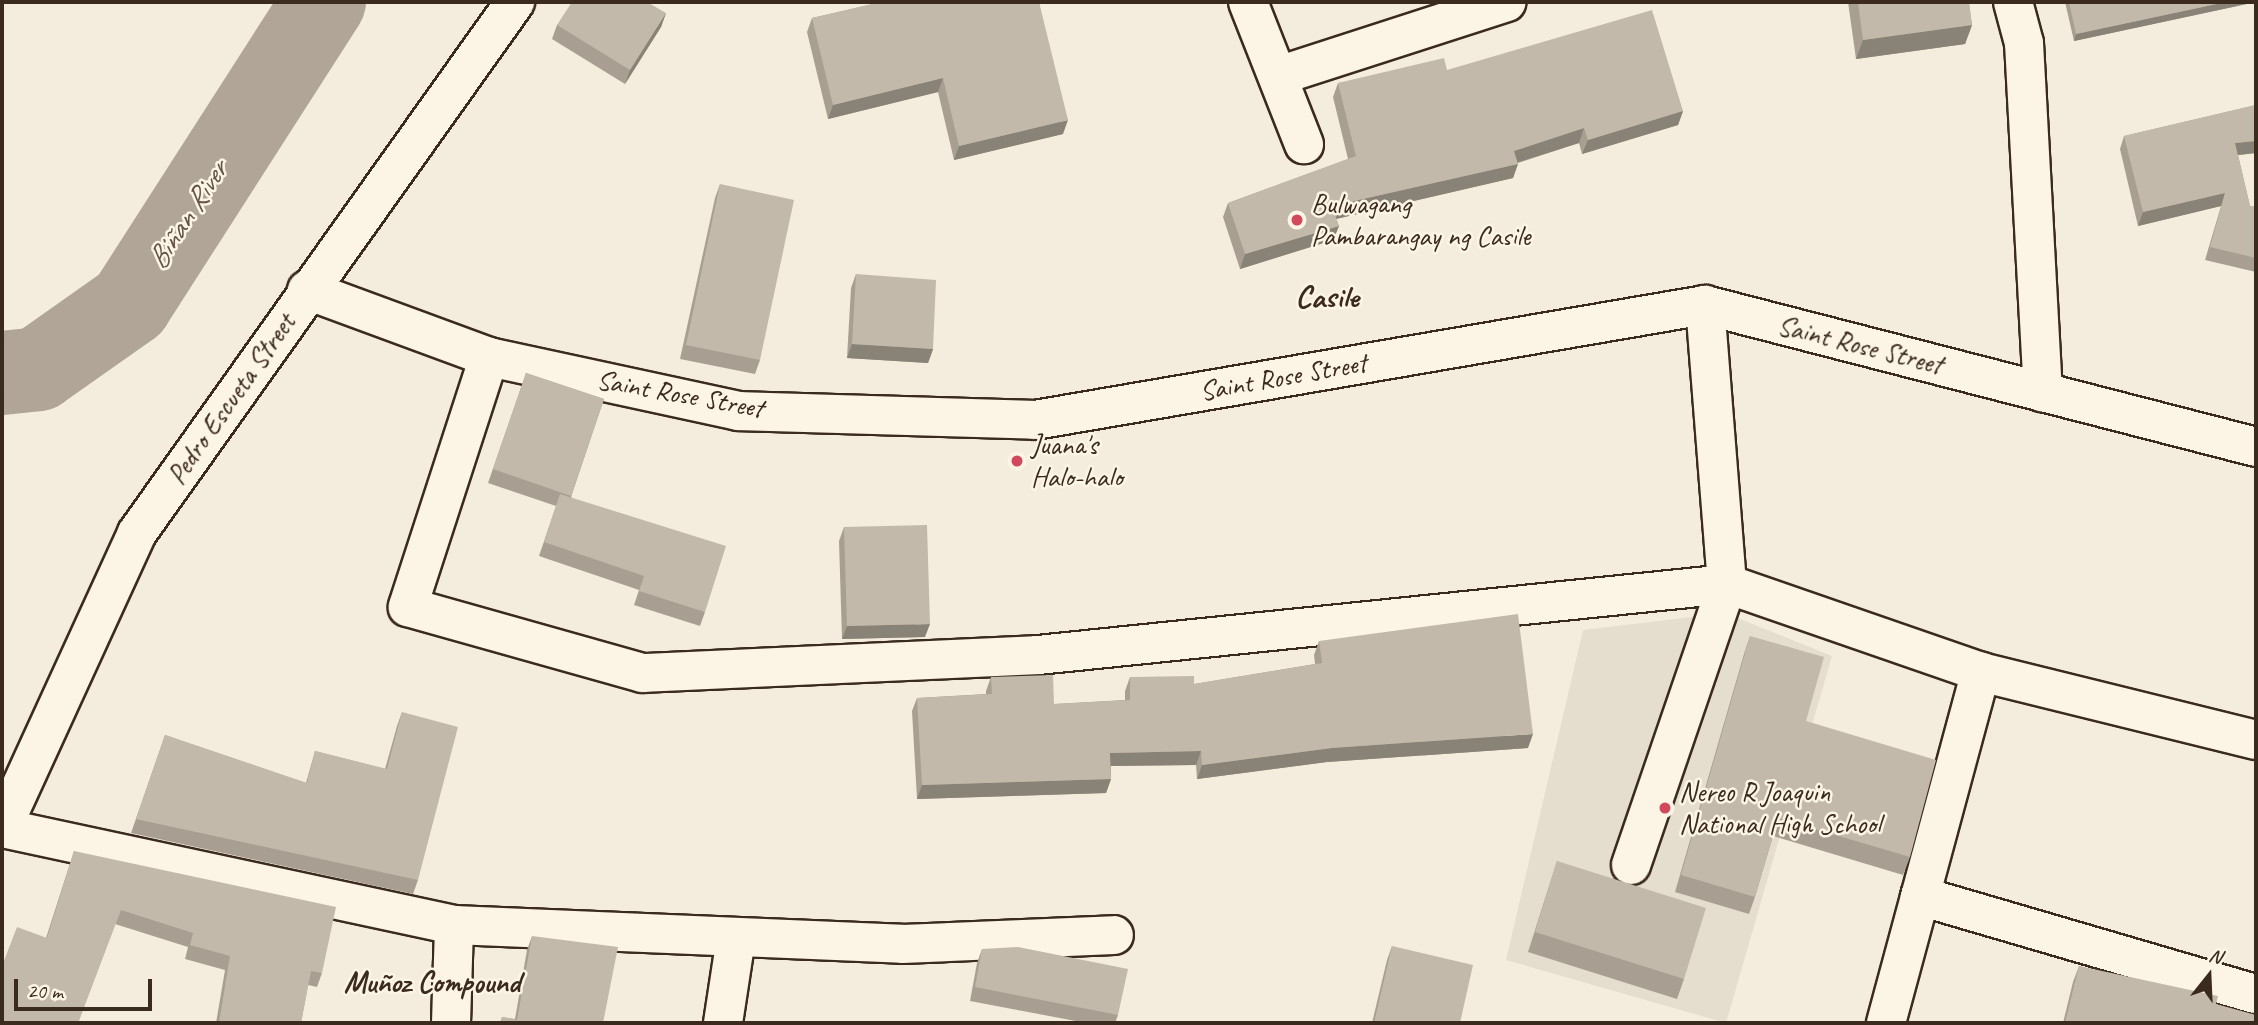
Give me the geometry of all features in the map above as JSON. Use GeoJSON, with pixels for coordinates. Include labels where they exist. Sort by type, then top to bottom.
{"type":"FeatureCollection","features":[{"type":"Feature","properties":{"kind":"street","name":"Pedro Escueta Street"},"geometry":{"type":"LineString","coordinates":[[2,828],[137,533],[514,2]]}},
{"type":"Feature","properties":{"kind":"street"},"geometry":{"type":"LineString","coordinates":[[1248,2],[1281,75],[1304,144]]}},
{"type":"Feature","properties":{"kind":"street"},"geometry":{"type":"LineString","coordinates":[[1281,75],[1507,2]]}},
{"type":"Feature","properties":{"kind":"street"},"geometry":{"type":"LineString","coordinates":[[2013,2],[2024,43],[2043,392]]}},
{"type":"Feature","properties":{"kind":"street","name":"Saint Rose Street"},"geometry":{"type":"LineString","coordinates":[[307,290],[489,357],[738,411],[1035,420],[1705,305],[2256,447]]}},
{"type":"Feature","properties":{"kind":"street"},"geometry":{"type":"LineString","coordinates":[[1631,865],[1727,584],[1705,305]]}},
{"type":"Feature","properties":{"kind":"street"},"geometry":{"type":"LineString","coordinates":[[489,357],[408,607],[643,673],[1038,655],[1727,584],[1981,672],[2256,740]]}},
{"type":"Feature","properties":{"kind":"street"},"geometry":{"type":"LineString","coordinates":[[1885,1023],[1981,672]]}},
{"type":"Feature","properties":{"kind":"street"},"geometry":{"type":"LineString","coordinates":[[2,828],[454,925],[902,944],[1114,935]]}},
{"type":"Feature","properties":{"kind":"street"},"geometry":{"type":"LineString","coordinates":[[1920,895],[2256,994]]}},
{"type":"Feature","properties":{"kind":"street"},"geometry":{"type":"LineString","coordinates":[[452,1023],[454,925]]}},
{"type":"Feature","properties":{"kind":"street"},"geometry":{"type":"LineString","coordinates":[[723,1023],[736,938]]}},
{"type":"Feature","properties":{"kind":"shaded area","name":"Nereo R Joaquin National High School"},"geometry":{"type":"Polygon","coordinates":[[[1725,613],[1832,656],[1726,1023],[1506,960],[1583,630],[1725,613]]]}},
{"type":"Feature","properties":{"kind":"building"},"geometry":{"type":"Polygon","coordinates":[[[572,2],[647,2],[666,13],[630,70],[557,25],[572,2]]]}},
{"type":"Feature","properties":{"kind":"building"},"geometry":{"type":"Polygon","coordinates":[[[881,2],[1039,2],[1068,120],[959,146],[943,78],[833,105],[812,18],[881,2]]]}},
{"type":"Feature","properties":{"kind":"building"},"geometry":{"type":"Polygon","coordinates":[[[1858,2],[1969,2],[1972,25],[1863,40],[1858,2]]]}},
{"type":"Feature","properties":{"kind":"building"},"geometry":{"type":"Polygon","coordinates":[[[2069,2],[2226,2],[2076,34],[2069,2]]]}},
{"type":"Feature","properties":{"kind":"building"},"geometry":{"type":"Polygon","coordinates":[[[1652,10],[1683,111],[1588,140],[1584,128],[1514,151],[1518,164],[1332,206],[1339,226],[1245,254],[1228,203],[1356,156],[1338,83],[1444,58],[1447,70],[1652,10]]]}},
{"type":"Feature","properties":{"kind":"building"},"geometry":{"type":"Polygon","coordinates":[[[2256,105],[2256,141],[2235,143],[2250,206],[2256,207],[2256,258],[2210,247],[2225,193],[2143,212],[2124,136],[2256,105]]]}},
{"type":"Feature","properties":{"kind":"building"},"geometry":{"type":"Polygon","coordinates":[[[720,184],[794,200],[760,360],[686,345],[720,184]]]}},
{"type":"Feature","properties":{"kind":"building"},"geometry":{"type":"Polygon","coordinates":[[[856,274],[936,280],[933,349],[852,344],[856,274]]]}},
{"type":"Feature","properties":{"kind":"building"},"geometry":{"type":"Polygon","coordinates":[[[526,373],[604,399],[571,496],[493,469],[526,373]]]}},
{"type":"Feature","properties":{"kind":"building"},"geometry":{"type":"Polygon","coordinates":[[[560,494],[726,546],[705,612],[639,591],[644,576],[544,542],[560,494]]]}},
{"type":"Feature","properties":{"kind":"building"},"geometry":{"type":"Polygon","coordinates":[[[927,525],[930,624],[847,626],[844,527],[927,525]]]}},
{"type":"Feature","properties":{"kind":"building"},"geometry":{"type":"Polygon","coordinates":[[[1518,614],[1533,734],[1332,748],[1202,765],[1201,751],[1110,753],[1111,779],[922,785],[917,698],[992,694],[991,677],[1053,675],[1054,704],[1130,700],[1130,677],[1194,676],[1194,684],[1322,663],[1319,641],[1518,614]]]}},
{"type":"Feature","properties":{"kind":"building"},"geometry":{"type":"Polygon","coordinates":[[[1750,636],[1824,657],[1806,721],[1936,760],[1910,857],[1778,818],[1755,897],[1681,875],[1750,636]]]}},
{"type":"Feature","properties":{"kind":"building"},"geometry":{"type":"Polygon","coordinates":[[[402,712],[458,727],[418,880],[136,819],[165,735],[307,783],[315,751],[387,769],[402,712]]]}},
{"type":"Feature","properties":{"kind":"building"},"geometry":{"type":"Polygon","coordinates":[[[74,851],[336,907],[322,973],[311,971],[301,1023],[219,1023],[230,956],[190,945],[193,933],[121,910],[78,1023],[2,1022],[2,966],[17,927],[47,938],[74,851]]]}},
{"type":"Feature","properties":{"kind":"building"},"geometry":{"type":"Polygon","coordinates":[[[1557,861],[1706,908],[1684,979],[1535,932],[1557,861]]]}},
{"type":"Feature","properties":{"kind":"building"},"geometry":{"type":"Polygon","coordinates":[[[532,936],[618,947],[603,1023],[501,1023],[502,1017],[517,1020],[532,936]]]}},
{"type":"Feature","properties":{"kind":"building"},"geometry":{"type":"Polygon","coordinates":[[[1392,946],[1473,965],[1460,1023],[1374,1023],[1392,946]]]}},
{"type":"Feature","properties":{"kind":"building"},"geometry":{"type":"Polygon","coordinates":[[[1018,947],[1128,969],[1118,1015],[975,987],[982,949],[1018,947]]]}},
{"type":"Feature","properties":{"kind":"building"},"geometry":{"type":"Polygon","coordinates":[[[2079,966],[2218,996],[2216,1004],[2256,1015],[2256,1023],[2065,1023],[2079,966]]]}},
{"type":"Feature","properties":{"kind":"waterway","name":"Biñan River"},"geometry":{"type":"LineString","coordinates":[[2,373],[38,369],[130,304],[324,2]]}},
{"type":"Feature","properties":{"kind":"place","name":"Bulwagang Pambarangay ng Casile"},"geometry":{"type":"Point","coordinates":[1297,220]}},
{"type":"Feature","properties":{"kind":"place","name":"Juana's Halo-halo"},"geometry":{"type":"Point","coordinates":[1017,461]}},
{"type":"Feature","properties":{"kind":"place","name":"Nereo R Joaquin National High School"},"geometry":{"type":"Point","coordinates":[1665,808]}},
{"type":"Feature","properties":{"kind":"district","name":"Casile"},"geometry":{"type":"Point","coordinates":[1327,297]}},
{"type":"Feature","properties":{"kind":"district","name":"Muñoz Compound"},"geometry":{"type":"Point","coordinates":[432,982]}}]}
